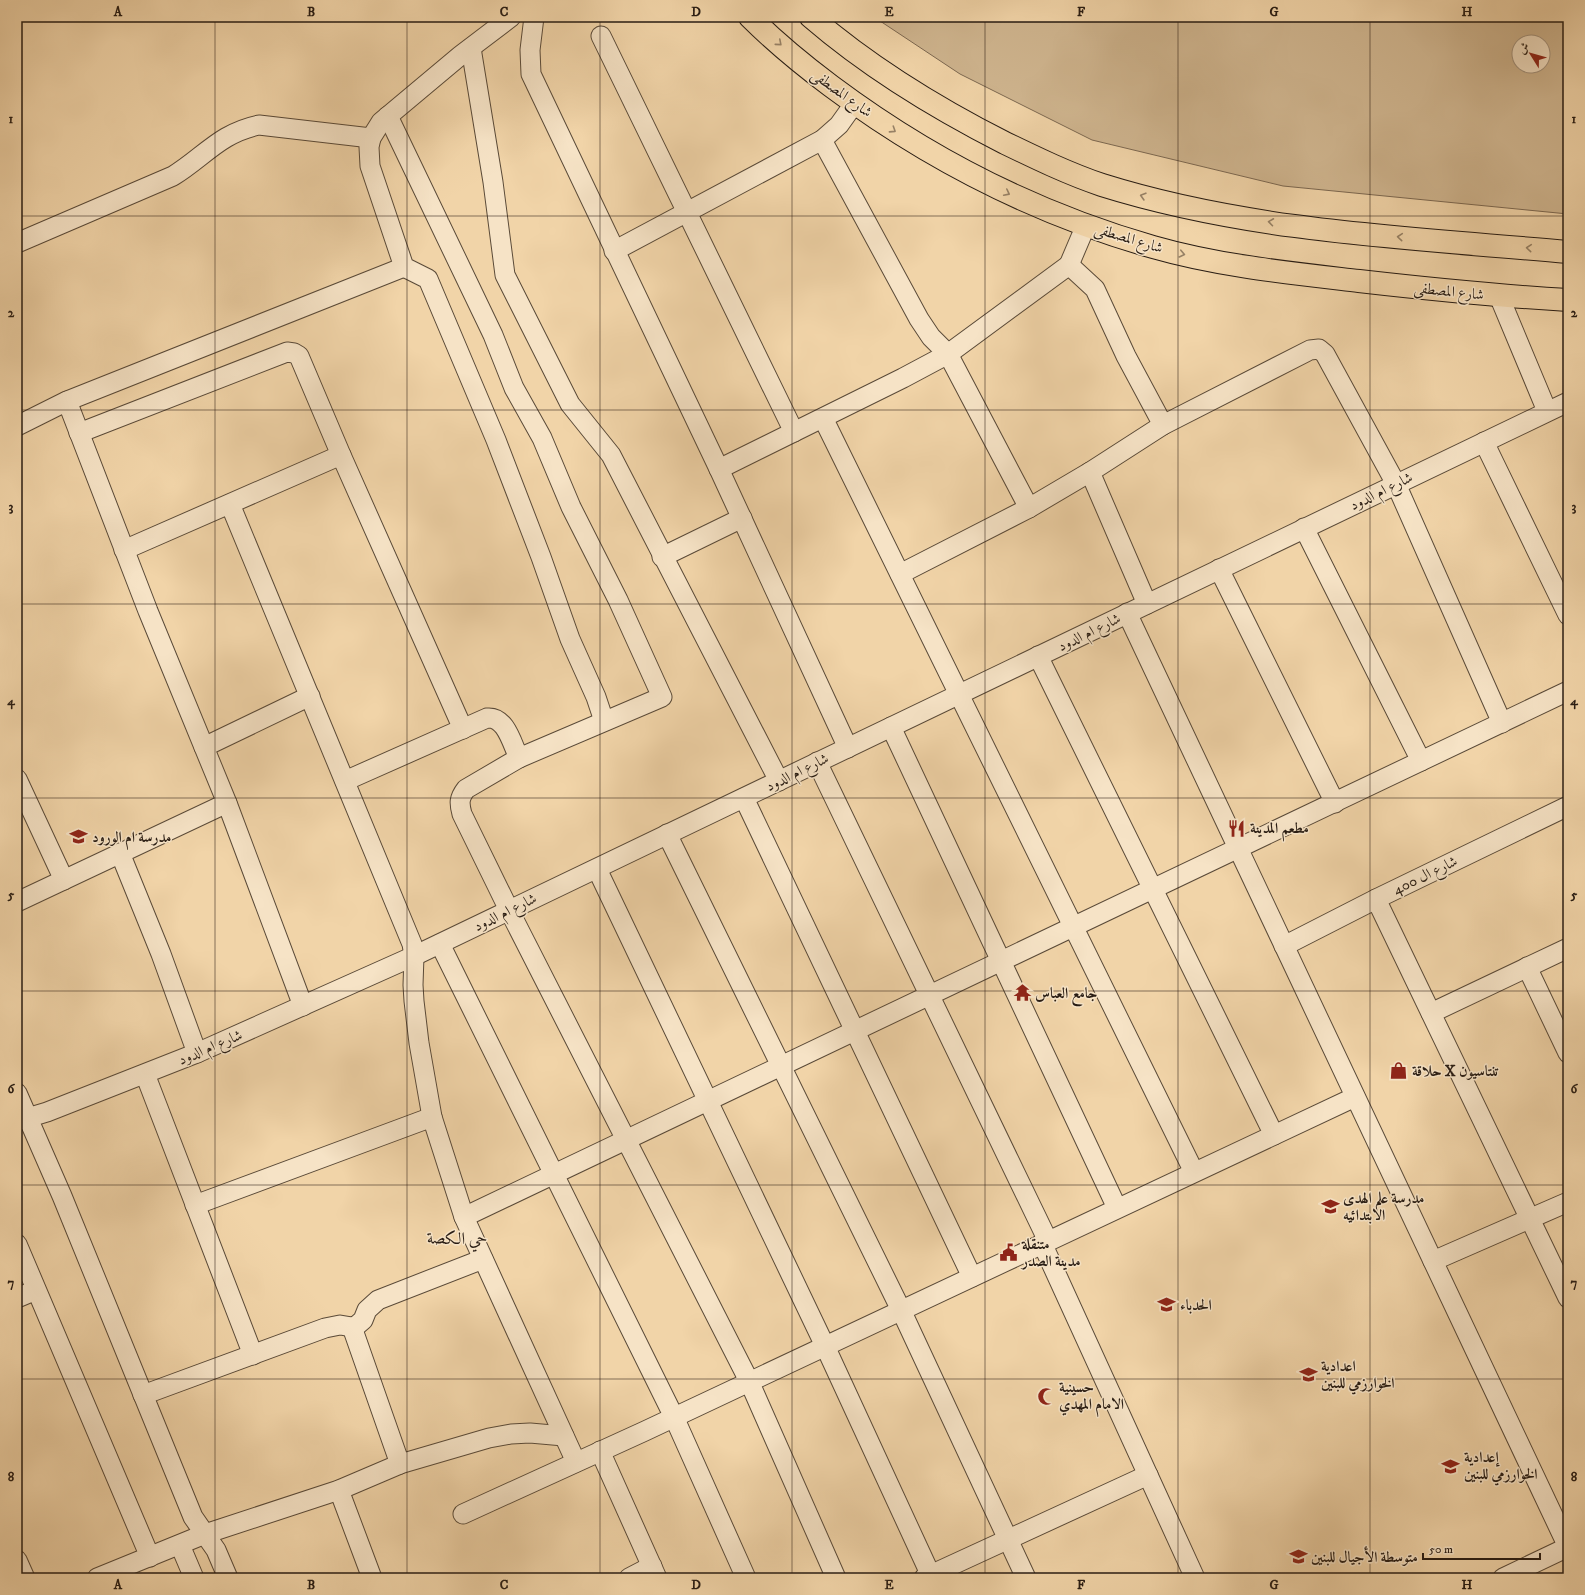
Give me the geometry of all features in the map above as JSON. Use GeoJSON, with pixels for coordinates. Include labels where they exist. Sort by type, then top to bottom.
{"type":"FeatureCollection","features":[{"type":"Feature","properties":{"kind":"highway","name":"شارع المصطفى"},"geometry":{"type":"LineString","coordinates":[[750,17],[805,66],[854,104],[894,131],[956,167],[1017,198],[1086,225],[1154,247],[1222,262],[1318,276],[1499,296],[1568,300]]}},
{"type":"Feature","properties":{"kind":"highway"},"geometry":{"type":"LineString","coordinates":[[810,17],[829,33],[873,65],[913,91],[973,126],[1034,157],[1100,184],[1167,203],[1230,216],[1329,230],[1568,252]]}},
{"type":"Feature","properties":{"kind":"street"},"geometry":{"type":"LineString","coordinates":[[511,17],[388,116],[375,130],[371,138],[368,148],[370,166],[404,267],[428,279],[496,440],[541,557],[570,639],[596,697],[604,721]]}},
{"type":"Feature","properties":{"kind":"street"},"geometry":{"type":"LineString","coordinates":[[534,17],[530,50],[531,74],[614,251],[719,468],[848,748]]}},
{"type":"Feature","properties":{"kind":"street"},"geometry":{"type":"LineString","coordinates":[[601,36],[794,432]]}},
{"type":"Feature","properties":{"kind":"street"},"geometry":{"type":"LineString","coordinates":[[471,48],[493,182],[505,275],[570,404],[611,455],[779,780]]}},
{"type":"Feature","properties":{"kind":"street"},"geometry":{"type":"LineString","coordinates":[[614,251],[822,140],[840,125],[854,104]]}},
{"type":"Feature","properties":{"kind":"street"},"geometry":{"type":"LineString","coordinates":[[388,116],[493,335],[514,388],[542,438],[571,507],[621,607],[662,696],[519,758],[466,789],[460,796],[459,804],[462,814],[509,910],[749,1381],[836,1578]]}},
{"type":"Feature","properties":{"kind":"street"},"geometry":{"type":"LineString","coordinates":[[17,242],[173,176],[189,166],[220,140],[239,130],[249,127],[259,125],[371,138]]}},
{"type":"Feature","properties":{"kind":"street"},"geometry":{"type":"LineString","coordinates":[[822,140],[919,319],[931,337],[948,354],[1029,508]]}},
{"type":"Feature","properties":{"kind":"street"},"geometry":{"type":"LineString","coordinates":[[719,468],[823,418],[948,354],[1069,265],[1086,225]]}},
{"type":"Feature","properties":{"kind":"street"},"geometry":{"type":"LineString","coordinates":[[1069,265],[1095,289],[1126,356],[1163,425]]}},
{"type":"Feature","properties":{"kind":"street"},"geometry":{"type":"LineString","coordinates":[[17,426],[67,401],[404,267]]}},
{"type":"Feature","properties":{"kind":"street"},"geometry":{"type":"LineString","coordinates":[[1499,296],[1548,411]]}},
{"type":"Feature","properties":{"kind":"street"},"geometry":{"type":"LineString","coordinates":[[900,574],[1029,508],[1090,472],[1163,425],[1310,350],[1319,348],[1325,354],[1396,484],[1502,722]]}},
{"type":"Feature","properties":{"kind":"street"},"geometry":{"type":"LineString","coordinates":[[79,433],[286,352],[299,356],[341,455],[463,729]]}},
{"type":"Feature","properties":{"kind":"street"},"geometry":{"type":"LineString","coordinates":[[67,401],[124,550],[227,804],[303,1006]]}},
{"type":"Feature","properties":{"kind":"street","name":"شارع ام الدود"},"geometry":{"type":"LineString","coordinates":[[22,1120],[48,1112],[197,1053],[440,944],[1568,402]]}},
{"type":"Feature","properties":{"kind":"street"},"geometry":{"type":"LineString","coordinates":[[823,418],[1194,1172]]}},
{"type":"Feature","properties":{"kind":"street"},"geometry":{"type":"LineString","coordinates":[[1484,442],[1568,615]]}},
{"type":"Feature","properties":{"kind":"street"},"geometry":{"type":"LineString","coordinates":[[124,550],[341,455]]}},
{"type":"Feature","properties":{"kind":"street"},"geometry":{"type":"LineString","coordinates":[[1090,472],[1147,604]]}},
{"type":"Feature","properties":{"kind":"street"},"geometry":{"type":"LineString","coordinates":[[230,504],[414,950],[414,1002],[419,1043],[432,1117],[464,1217],[576,1462]]}},
{"type":"Feature","properties":{"kind":"street"},"geometry":{"type":"LineString","coordinates":[[662,556],[742,518]]}},
{"type":"Feature","properties":{"kind":"street"},"geometry":{"type":"LineString","coordinates":[[1304,528],[1421,762]]}},
{"type":"Feature","properties":{"kind":"street"},"geometry":{"type":"LineString","coordinates":[[1219,569],[1335,803]]}},
{"type":"Feature","properties":{"kind":"street"},"geometry":{"type":"LineString","coordinates":[[1127,613],[1568,1547],[1503,1578]]}},
{"type":"Feature","properties":{"kind":"street"},"geometry":{"type":"LineString","coordinates":[[1038,656],[1274,1135]]}},
{"type":"Feature","properties":{"kind":"street"},"geometry":{"type":"LineString","coordinates":[[464,1217],[1568,691]]}},
{"type":"Feature","properties":{"kind":"street"},"geometry":{"type":"LineString","coordinates":[[204,747],[310,696]]}},
{"type":"Feature","properties":{"kind":"street"},"geometry":{"type":"LineString","coordinates":[[345,781],[487,718],[499,720],[503,724],[519,758]]}},
{"type":"Feature","properties":{"kind":"street"},"geometry":{"type":"LineString","coordinates":[[892,727],[1117,1208]]}},
{"type":"Feature","properties":{"kind":"street"},"geometry":{"type":"LineString","coordinates":[[817,762],[930,996],[1045,1242],[1194,1578]]}},
{"type":"Feature","properties":{"kind":"street"},"geometry":{"type":"LineString","coordinates":[[17,779],[64,880]]}},
{"type":"Feature","properties":{"kind":"street"},"geometry":{"type":"LineString","coordinates":[[744,798],[972,1276]]}},
{"type":"Feature","properties":{"kind":"street"},"geometry":{"type":"LineString","coordinates":[[17,902],[227,804]]}},
{"type":"Feature","properties":{"kind":"street","name":"شارع ال 400"},"geometry":{"type":"LineString","coordinates":[[1284,946],[1376,899],[1568,806]]}},
{"type":"Feature","properties":{"kind":"street"},"geometry":{"type":"LineString","coordinates":[[668,834],[901,1310],[1026,1578]]}},
{"type":"Feature","properties":{"kind":"street"},"geometry":{"type":"LineString","coordinates":[[120,853],[161,954],[197,1053]]}},
{"type":"Feature","properties":{"kind":"street"},"geometry":{"type":"LineString","coordinates":[[597,868],[825,1346],[929,1577],[1148,1475]]}},
{"type":"Feature","properties":{"kind":"street"},"geometry":{"type":"LineString","coordinates":[[1376,899],[1568,1298]]}},
{"type":"Feature","properties":{"kind":"street"},"geometry":{"type":"LineString","coordinates":[[440,944],[674,1417],[746,1578]]}},
{"type":"Feature","properties":{"kind":"street"},"geometry":{"type":"LineString","coordinates":[[1431,1013],[1568,948]]}},
{"type":"Feature","properties":{"kind":"street"},"geometry":{"type":"LineString","coordinates":[[1527,968],[1568,1053]]}},
{"type":"Feature","properties":{"kind":"street"},"geometry":{"type":"LineString","coordinates":[[145,1074],[253,1355]]}},
{"type":"Feature","properties":{"kind":"street"},"geometry":{"type":"LineString","coordinates":[[17,1093],[22,1120],[143,1394],[194,1517],[216,1550],[228,1578]]}},
{"type":"Feature","properties":{"kind":"street"},"geometry":{"type":"LineString","coordinates":[[463,1514],[674,1417],[1356,1097]]}},
{"type":"Feature","properties":{"kind":"street"},"geometry":{"type":"LineString","coordinates":[[195,1205],[432,1117]]}},
{"type":"Feature","properties":{"kind":"street"},"geometry":{"type":"LineString","coordinates":[[1433,1261],[1568,1202]]}},
{"type":"Feature","properties":{"kind":"street"},"geometry":{"type":"LineString","coordinates":[[17,1244],[150,1557]]}},
{"type":"Feature","properties":{"kind":"street"},"geometry":{"type":"LineString","coordinates":[[143,1394],[326,1328],[340,1325],[352,1327],[360,1324],[367,1310],[378,1300],[483,1259]]}},
{"type":"Feature","properties":{"kind":"street"},"geometry":{"type":"LineString","coordinates":[[17,1298],[36,1290]]}},
{"type":"Feature","properties":{"kind":"street"},"geometry":{"type":"LineString","coordinates":[[352,1327],[400,1464]]}},
{"type":"Feature","properties":{"kind":"street"},"geometry":{"type":"LineString","coordinates":[[97,1578],[205,1534],[339,1490],[400,1464],[489,1438],[511,1434],[530,1433],[564,1436]]}},
{"type":"Feature","properties":{"kind":"street"},"geometry":{"type":"LineString","coordinates":[[600,1451],[654,1572],[629,1578]]}},
{"type":"Feature","properties":{"kind":"street"},"geometry":{"type":"LineString","coordinates":[[339,1490],[372,1578]]}},
{"type":"Feature","properties":{"kind":"street"},"geometry":{"type":"LineString","coordinates":[[180,1545],[194,1578]]}},
{"type":"Feature","properties":{"kind":"street"},"geometry":{"type":"LineString","coordinates":[[17,1560],[25,1578]]}},
{"type":"Feature","properties":{"kind":"shaded area"},"geometry":{"type":"Polygon","coordinates":[[[874,17],[1568,17],[1568,214],[1283,186],[1092,140],[960,74],[874,17]]]}},
{"type":"Feature","properties":{"kind":"place","name":"مطعم المدينة"},"geometry":{"type":"Point","coordinates":[1237,828]}},
{"type":"Feature","properties":{"kind":"place","name":"مدرسة ام الورود"},"geometry":{"type":"Point","coordinates":[79,837]}},
{"type":"Feature","properties":{"kind":"place","name":"جامع العباس"},"geometry":{"type":"Point","coordinates":[1022,993]}},
{"type":"Feature","properties":{"kind":"place","name":"حلاقة X تنتاسيون"},"geometry":{"type":"Point","coordinates":[1399,1071]}},
{"type":"Feature","properties":{"kind":"place","name":"مدرسة علم الهدى الابتدائيه"},"geometry":{"type":"Point","coordinates":[1330,1207]}},
{"type":"Feature","properties":{"kind":"place","name":"متنقلة مدينة الصدر"},"geometry":{"type":"Point","coordinates":[1009,1253]}},
{"type":"Feature","properties":{"kind":"place","name":"الحدباء"},"geometry":{"type":"Point","coordinates":[1167,1305]}},
{"type":"Feature","properties":{"kind":"place","name":"اعدادية الخوارزمي للبنين"},"geometry":{"type":"Point","coordinates":[1308,1375]}},
{"type":"Feature","properties":{"kind":"place","name":"حسينية الامام المهدي"},"geometry":{"type":"Point","coordinates":[1046,1396]}},
{"type":"Feature","properties":{"kind":"place","name":"إعدادية الخوارزمي للبنين"},"geometry":{"type":"Point","coordinates":[1451,1466]}},
{"type":"Feature","properties":{"kind":"place","name":"متوسطة الأجيال للبنين"},"geometry":{"type":"Point","coordinates":[1298,1557]}},
{"type":"Feature","properties":{"kind":"district","name":"حي الكصة"},"geometry":{"type":"Point","coordinates":[457,1238]}}]}
